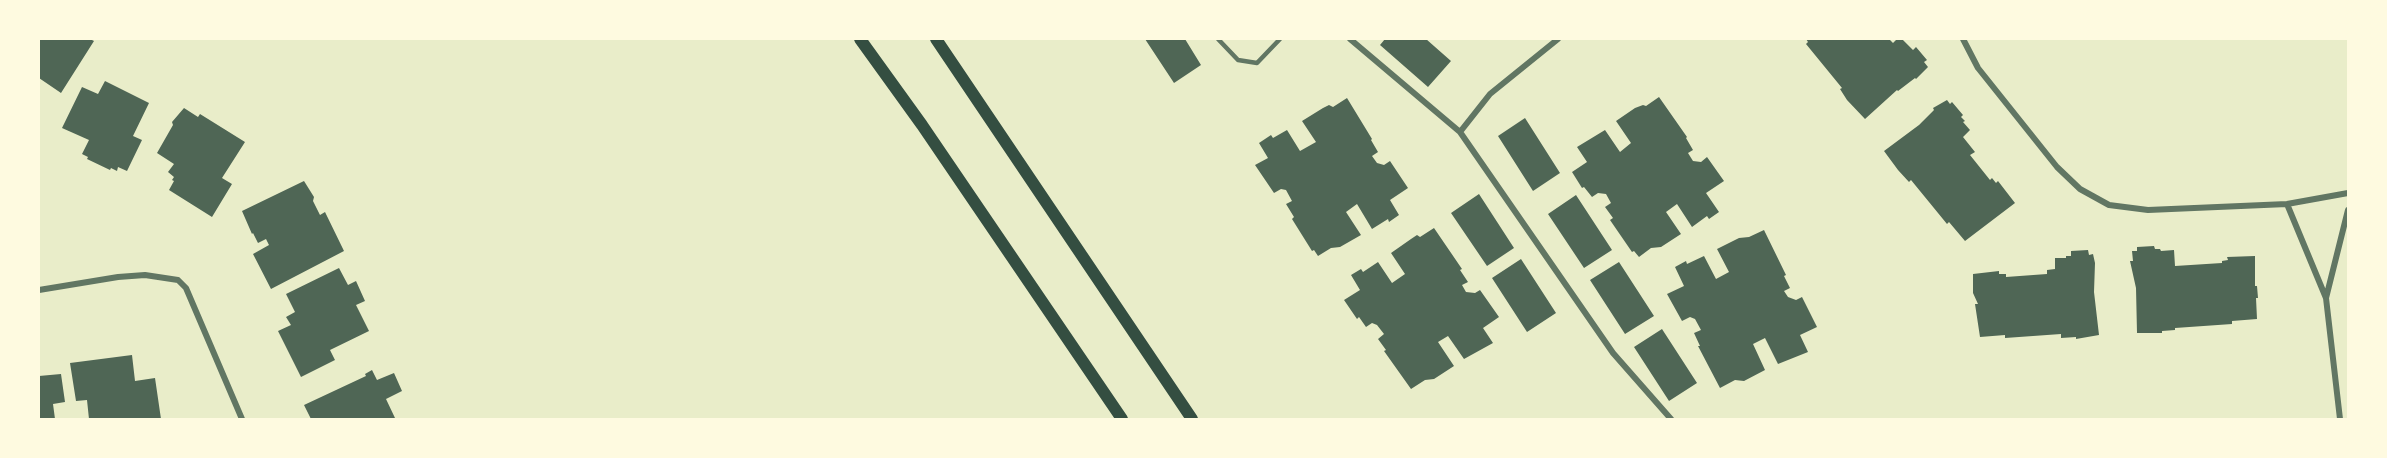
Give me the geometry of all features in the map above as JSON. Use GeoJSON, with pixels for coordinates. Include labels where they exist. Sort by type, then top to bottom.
{"type":"FeatureCollection","features":[{"type":"Feature","properties":{"kind":"main road"},"geometry":{"type":"LineString","coordinates":[[860,39],[922,125],[1122,419]]}},
{"type":"Feature","properties":{"kind":"main road"},"geometry":{"type":"LineString","coordinates":[[936,39],[1192,419]]}},
{"type":"Feature","properties":{"kind":"street"},"geometry":{"type":"LineString","coordinates":[[1350,39],[1460,132],[1613,353],[1671,419]]}},
{"type":"Feature","properties":{"kind":"street"},"geometry":{"type":"LineString","coordinates":[[1460,132],[1490,94],[1558,39]]}},
{"type":"Feature","properties":{"kind":"street"},"geometry":{"type":"LineString","coordinates":[[1963,39],[1978,68],[2036,144],[2056,167],[2094,199],[2109,205],[2148,210],[2286,204],[2348,193]]}},
{"type":"Feature","properties":{"kind":"street"},"geometry":{"type":"LineString","coordinates":[[2286,204],[2326,298],[2340,419]]}},
{"type":"Feature","properties":{"kind":"street"},"geometry":{"type":"LineString","coordinates":[[2326,298],[2348,210]]}},
{"type":"Feature","properties":{"kind":"street"},"geometry":{"type":"LineString","coordinates":[[39,290],[127,277],[145,276],[178,280],[186,288],[242,419]]}},
{"type":"Feature","properties":{"kind":"lane"},"geometry":{"type":"LineString","coordinates":[[1218,39],[1238,60],[1257,63],[1280,39]]}},
{"type":"Feature","properties":{"kind":"building"},"geometry":{"type":"Polygon","coordinates":[[[39,39],[90,39],[94,41],[61,93],[39,78],[39,39]]]}},
{"type":"Feature","properties":{"kind":"building"},"geometry":{"type":"Polygon","coordinates":[[[1145,39],[1185,39],[1201,65],[1174,83],[1145,39]]]}},
{"type":"Feature","properties":{"kind":"building"},"geometry":{"type":"Polygon","coordinates":[[[1385,39],[1426,39],[1451,61],[1428,87],[1380,45],[1385,39]]]}},
{"type":"Feature","properties":{"kind":"building"},"geometry":{"type":"Polygon","coordinates":[[[1806,39],[1889,39],[1893,43],[1897,39],[1902,39],[1913,50],[1916,47],[1927,60],[1924,62],[1928,67],[1916,79],[1897,90],[1865,119],[1847,100],[1840,89],[1842,88],[1806,44],[1808,42],[1806,39]]]}},
{"type":"Feature","properties":{"kind":"building"},"geometry":{"type":"Polygon","coordinates":[[[105,81],[149,103],[133,136],[142,140],[127,171],[118,167],[117,171],[111,168],[110,170],[87,159],[88,157],[82,154],[89,140],[62,128],[82,87],[98,94],[105,81]]]}},
{"type":"Feature","properties":{"kind":"building"},"geometry":{"type":"Polygon","coordinates":[[[1659,97],[1687,137],[1693,150],[1688,153],[1693,161],[1701,162],[1707,157],[1724,181],[1706,193],[1719,212],[1709,219],[1707,216],[1692,227],[1677,204],[1666,212],[1681,234],[1661,247],[1651,248],[1639,257],[1634,251],[1632,252],[1610,220],[1613,218],[1605,207],[1611,203],[1606,194],[1598,193],[1592,197],[1584,187],[1582,188],[1572,172],[1587,162],[1577,147],[1605,130],[1620,152],[1631,143],[1616,121],[1635,108],[1646,106],[1659,97]]]}},
{"type":"Feature","properties":{"kind":"building"},"geometry":{"type":"Polygon","coordinates":[[[1347,98],[1378,152],[1372,156],[1377,163],[1384,165],[1390,161],[1408,188],[1390,200],[1399,215],[1372,229],[1357,204],[1346,212],[1361,235],[1318,256],[1314,250],[1312,251],[1292,219],[1294,217],[1286,204],[1292,201],[1286,190],[1281,189],[1274,193],[1255,165],[1268,158],[1259,143],[1271,135],[1273,138],[1287,130],[1300,151],[1316,142],[1302,121],[1323,108],[1329,105],[1333,107],[1347,98]]]}},
{"type":"Feature","properties":{"kind":"building"},"geometry":{"type":"Polygon","coordinates":[[[1947,100],[1950,104],[1952,102],[1963,115],[1961,117],[1965,121],[1963,122],[1970,130],[1963,137],[1975,152],[1970,155],[1990,180],[1992,178],[1996,183],[1998,181],[2015,203],[1965,241],[1949,222],[1947,224],[1911,180],[1909,182],[1898,170],[1884,151],[1919,125],[1934,110],[1933,108],[1947,100]]]}},
{"type":"Feature","properties":{"kind":"building"},"geometry":{"type":"Polygon","coordinates":[[[184,108],[198,117],[200,114],[245,142],[222,178],[232,184],[212,217],[169,190],[174,177],[168,172],[174,164],[157,153],[173,125],[172,122],[184,108]]]}},
{"type":"Feature","properties":{"kind":"building"},"geometry":{"type":"Polygon","coordinates":[[[1525,118],[1560,173],[1533,191],[1498,136],[1525,118]]]}},
{"type":"Feature","properties":{"kind":"building"},"geometry":{"type":"Polygon","coordinates":[[[304,181],[314,197],[313,201],[320,215],[325,212],[344,251],[271,289],[253,254],[269,245],[266,239],[258,243],[242,211],[304,181]]]}},
{"type":"Feature","properties":{"kind":"building"},"geometry":{"type":"Polygon","coordinates":[[[1479,194],[1514,248],[1487,266],[1451,213],[1479,194]]]}},
{"type":"Feature","properties":{"kind":"building"},"geometry":{"type":"Polygon","coordinates":[[[1576,195],[1612,250],[1584,268],[1548,214],[1576,195]]]}},
{"type":"Feature","properties":{"kind":"building"},"geometry":{"type":"Polygon","coordinates":[[[1434,228],[1462,269],[1460,270],[1468,282],[1462,285],[1466,292],[1475,293],[1480,290],[1499,317],[1483,328],[1493,343],[1464,359],[1448,336],[1438,342],[1454,366],[1434,379],[1425,380],[1411,389],[1378,339],[1384,334],[1377,325],[1372,323],[1366,327],[1359,317],[1357,319],[1344,300],[1360,290],[1351,275],[1361,269],[1363,272],[1378,262],[1392,283],[1405,274],[1391,253],[1417,235],[1420,237],[1434,228]]]}},
{"type":"Feature","properties":{"kind":"building"},"geometry":{"type":"Polygon","coordinates":[[[1764,230],[1786,275],[1784,276],[1790,288],[1784,291],[1788,297],[1796,300],[1802,297],[1817,327],[1800,335],[1808,352],[1778,364],[1765,338],[1753,344],[1765,370],[1744,381],[1735,380],[1720,388],[1698,346],[1700,346],[1694,333],[1701,330],[1695,319],[1690,317],[1682,321],[1667,294],[1684,286],[1675,267],[1704,256],[1716,279],[1729,272],[1717,249],[1739,238],[1749,237],[1764,230]]]}},
{"type":"Feature","properties":{"kind":"building"},"geometry":{"type":"Polygon","coordinates":[[[2154,246],[2155,249],[2161,251],[2174,250],[2175,266],[2222,263],[2228,260],[2227,257],[2255,256],[2257,319],[2232,321],[2232,324],[2175,328],[2175,330],[2162,331],[2162,333],[2137,333],[2136,288],[2130,261],[2133,261],[2132,251],[2137,251],[2137,247],[2154,246]]]}},
{"type":"Feature","properties":{"kind":"building"},"geometry":{"type":"Polygon","coordinates":[[[2088,250],[2089,255],[2093,254],[2095,263],[2094,292],[2099,335],[2076,339],[2076,337],[2061,338],[2061,334],[2005,338],[2005,335],[1980,337],[1975,304],[1978,304],[1973,293],[1973,274],[1999,271],[1999,274],[2006,274],[2006,277],[2047,274],[2047,270],[2055,269],[2055,258],[2071,256],[2071,251],[2088,250]]]}},
{"type":"Feature","properties":{"kind":"building"},"geometry":{"type":"Polygon","coordinates":[[[1521,259],[1556,313],[1527,332],[1492,278],[1521,259]]]}},
{"type":"Feature","properties":{"kind":"building"},"geometry":{"type":"Polygon","coordinates":[[[1619,262],[1654,316],[1625,334],[1590,280],[1619,262]]]}},
{"type":"Feature","properties":{"kind":"building"},"geometry":{"type":"Polygon","coordinates":[[[339,268],[348,285],[356,281],[365,301],[356,305],[369,331],[330,350],[335,360],[301,377],[278,331],[291,325],[286,317],[295,312],[286,294],[339,268]]]}},
{"type":"Feature","properties":{"kind":"building"},"geometry":{"type":"Polygon","coordinates":[[[1662,329],[1697,383],[1669,401],[1634,347],[1662,329]]]}},
{"type":"Feature","properties":{"kind":"building"},"geometry":{"type":"Polygon","coordinates":[[[132,355],[135,381],[155,378],[161,419],[89,419],[87,400],[76,401],[70,363],[132,355]]]}},
{"type":"Feature","properties":{"kind":"building"},"geometry":{"type":"Polygon","coordinates":[[[372,370],[377,380],[394,373],[402,391],[386,399],[395,418],[311,419],[304,405],[366,376],[365,374],[372,370]]]}},
{"type":"Feature","properties":{"kind":"building"},"geometry":{"type":"Polygon","coordinates":[[[61,374],[65,402],[53,404],[55,419],[39,419],[39,376],[61,374]]]}}]}
